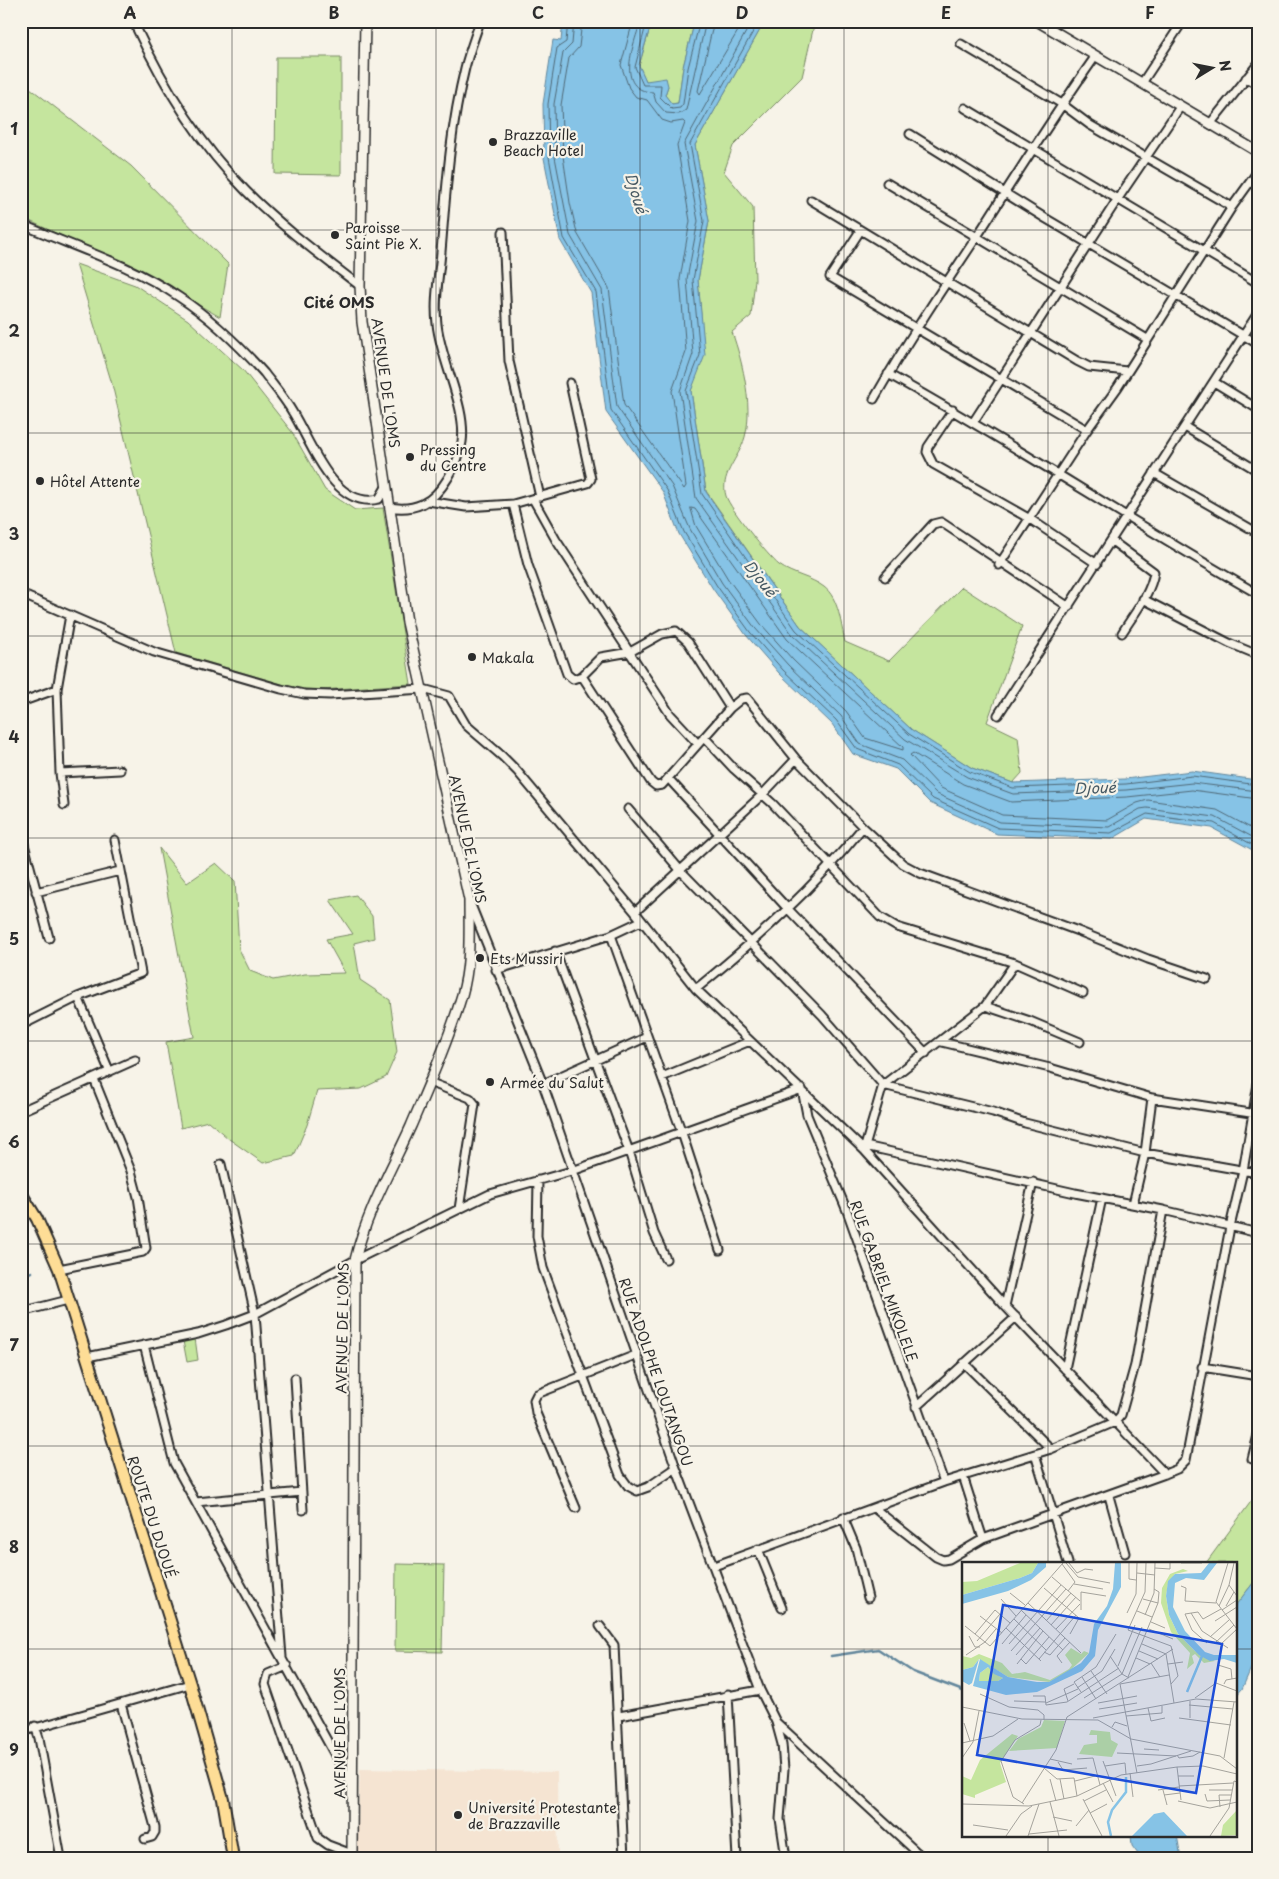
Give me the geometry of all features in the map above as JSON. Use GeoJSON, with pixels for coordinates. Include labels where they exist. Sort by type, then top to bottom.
{"type":"FeatureCollection","features":[{"type":"Feature","properties":{"kind":"main road","name":"ROUTE DU DJOUÉ"},"geometry":{"type":"LineString","coordinates":[[21,1193],[37,1219],[59,1269],[190,1684],[223,1800],[233,1858]]}},
{"type":"Feature","properties":{"kind":"street"},"geometry":{"type":"LineString","coordinates":[[133,21],[150,57],[181,111],[245,190],[303,242],[360,286]]}},
{"type":"Feature","properties":{"kind":"street","name":"AVENUE DE L'OMS"},"geometry":{"type":"LineString","coordinates":[[352,1856],[355,1260],[363,1233],[429,1082],[462,994],[468,960],[469,900],[407,622],[362,322],[360,286],[365,21]]}},
{"type":"Feature","properties":{"kind":"street"},"geometry":{"type":"LineString","coordinates":[[389,507],[411,508],[428,501],[448,476],[458,458],[462,442],[463,424],[460,408],[440,346],[436,293],[444,194],[456,108],[465,66],[480,21]]}},
{"type":"Feature","properties":{"kind":"street"},"geometry":{"type":"LineString","coordinates":[[1037,21],[1051,25],[1095,57],[1258,152]]}},
{"type":"Feature","properties":{"kind":"street"},"geometry":{"type":"LineString","coordinates":[[1142,83],[1183,21]]}},
{"type":"Feature","properties":{"kind":"street"},"geometry":{"type":"LineString","coordinates":[[961,44],[1062,104],[1090,125],[1147,156],[1232,207]]}},
{"type":"Feature","properties":{"kind":"street"},"geometry":{"type":"LineString","coordinates":[[874,399],[916,327],[1005,193],[1032,147],[1095,57]]}},
{"type":"Feature","properties":{"kind":"street"},"geometry":{"type":"LineString","coordinates":[[1210,124],[1258,64]]}},
{"type":"Feature","properties":{"kind":"street"},"geometry":{"type":"LineString","coordinates":[[1246,78],[1258,85]]}},
{"type":"Feature","properties":{"kind":"street"},"geometry":{"type":"LineString","coordinates":[[974,421],[1033,334],[1088,244],[1180,107]]}},
{"type":"Feature","properties":{"kind":"street"},"geometry":{"type":"LineString","coordinates":[[965,108],[1258,283]]}},
{"type":"Feature","properties":{"kind":"street"},"geometry":{"type":"LineString","coordinates":[[910,134],[1088,244],[1258,344]]}},
{"type":"Feature","properties":{"kind":"street"},"geometry":{"type":"LineString","coordinates":[[1000,564],[1060,475],[1087,430],[1176,296],[1232,207],[1258,171]]}},
{"type":"Feature","properties":{"kind":"street"},"geometry":{"type":"LineString","coordinates":[[888,183],[1147,339]]}},
{"type":"Feature","properties":{"kind":"street"},"geometry":{"type":"LineString","coordinates":[[811,200],[1089,367],[1127,371]]}},
{"type":"Feature","properties":{"kind":"street"},"geometry":{"type":"LineString","coordinates":[[21,224],[130,270],[190,305],[232,340],[275,386],[338,487],[356,499],[368,502],[379,499],[386,487]]}},
{"type":"Feature","properties":{"kind":"street"},"geometry":{"type":"LineString","coordinates":[[860,231],[830,277],[1087,430]]}},
{"type":"Feature","properties":{"kind":"street"},"geometry":{"type":"LineString","coordinates":[[503,232],[509,361],[536,498],[556,540],[670,714],[698,744]]}},
{"type":"Feature","properties":{"kind":"street"},"geometry":{"type":"LineString","coordinates":[[998,716],[1258,313]]}},
{"type":"Feature","properties":{"kind":"street"},"geometry":{"type":"LineString","coordinates":[[888,374],[974,421],[1127,518],[1258,594]]}},
{"type":"Feature","properties":{"kind":"street"},"geometry":{"type":"LineString","coordinates":[[1214,382],[1258,409]]}},
{"type":"Feature","properties":{"kind":"street"},"geometry":{"type":"LineString","coordinates":[[428,501],[472,507],[513,504],[588,483],[591,479],[570,383]]}},
{"type":"Feature","properties":{"kind":"street"},"geometry":{"type":"LineString","coordinates":[[953,410],[928,447],[927,452],[933,464],[1030,519],[1097,564]]}},
{"type":"Feature","properties":{"kind":"street"},"geometry":{"type":"LineString","coordinates":[[1185,427],[1258,471]]}},
{"type":"Feature","properties":{"kind":"street"},"geometry":{"type":"LineString","coordinates":[[1154,473],[1258,533]]}},
{"type":"Feature","properties":{"kind":"street"},"geometry":{"type":"LineString","coordinates":[[513,504],[528,565],[568,674],[572,679],[582,676],[601,657],[630,652],[669,631],[682,635],[730,708]]}},
{"type":"Feature","properties":{"kind":"street"},"geometry":{"type":"LineString","coordinates":[[885,577],[936,522],[951,526],[1000,564],[1069,607]]}},
{"type":"Feature","properties":{"kind":"street"},"geometry":{"type":"LineString","coordinates":[[1112,541],[1154,572],[1153,579],[1143,599],[1122,633]]}},
{"type":"Feature","properties":{"kind":"street"},"geometry":{"type":"LineString","coordinates":[[21,594],[154,652],[304,694],[368,694],[423,688],[449,696],[466,725],[517,771],[635,912],[696,989],[864,1148],[1016,1317],[1165,1474]]}},
{"type":"Feature","properties":{"kind":"street"},"geometry":{"type":"LineString","coordinates":[[1143,599],[1229,643],[1258,655]]}},
{"type":"Feature","properties":{"kind":"street"},"geometry":{"type":"LineString","coordinates":[[64,806],[60,774],[57,689],[70,615]]}},
{"type":"Feature","properties":{"kind":"street"},"geometry":{"type":"LineString","coordinates":[[582,676],[651,782],[659,785],[668,778],[730,708],[741,699],[747,698],[796,759],[863,827],[904,864],[920,873],[1148,959],[1207,979]]}},
{"type":"Feature","properties":{"kind":"street"},"geometry":{"type":"LineString","coordinates":[[21,702],[57,689]]}},
{"type":"Feature","properties":{"kind":"street"},"geometry":{"type":"LineString","coordinates":[[704,737],[734,769],[763,794],[880,917],[897,927],[1016,963],[1083,993]]}},
{"type":"Feature","properties":{"kind":"street"},"geometry":{"type":"LineString","coordinates":[[635,912],[763,794],[796,759]]}},
{"type":"Feature","properties":{"kind":"street"},"geometry":{"type":"LineString","coordinates":[[60,774],[120,770]]}},
{"type":"Feature","properties":{"kind":"street"},"geometry":{"type":"LineString","coordinates":[[668,778],[788,909],[926,1053]]}},
{"type":"Feature","properties":{"kind":"street"},"geometry":{"type":"LineString","coordinates":[[628,809],[681,871],[754,942],[822,1015],[883,1086],[993,1112],[1025,1123],[1144,1153],[1258,1174]]}},
{"type":"Feature","properties":{"kind":"street"},"geometry":{"type":"LineString","coordinates":[[696,989],[754,942],[830,866],[863,827]]}},
{"type":"Feature","properties":{"kind":"street"},"geometry":{"type":"LineString","coordinates":[[21,833],[49,938]]}},
{"type":"Feature","properties":{"kind":"street"},"geometry":{"type":"LineString","coordinates":[[21,1016],[28,1022],[78,997],[141,973],[115,840]]}},
{"type":"Feature","properties":{"kind":"street"},"geometry":{"type":"LineString","coordinates":[[36,892],[120,871]]}},
{"type":"Feature","properties":{"kind":"street","name":"RUE ADOLPHE LOUTANGOU"},"geometry":{"type":"LineString","coordinates":[[469,900],[543,1084],[575,1170],[604,1261],[638,1354],[676,1468],[760,1690],[776,1722],[783,1752],[784,1769],[780,1818],[786,1858]]}},
{"type":"Feature","properties":{"kind":"street"},"geometry":{"type":"LineString","coordinates":[[496,970],[611,935],[641,921]]}},
{"type":"Feature","properties":{"kind":"street"},"geometry":{"type":"LineString","coordinates":[[611,935],[682,1133],[720,1250]]}},
{"type":"Feature","properties":{"kind":"street"},"geometry":{"type":"LineString","coordinates":[[556,951],[630,1151],[649,1217],[666,1259]]}},
{"type":"Feature","properties":{"kind":"street"},"geometry":{"type":"LineString","coordinates":[[864,1148],[883,1086],[986,1006],[1016,963]]}},
{"type":"Feature","properties":{"kind":"street"},"geometry":{"type":"LineString","coordinates":[[78,997],[109,1070]]}},
{"type":"Feature","properties":{"kind":"street"},"geometry":{"type":"LineString","coordinates":[[986,1006],[1030,1021],[1080,1042]]}},
{"type":"Feature","properties":{"kind":"street"},"geometry":{"type":"LineString","coordinates":[[543,1084],[647,1037]]}},
{"type":"Feature","properties":{"kind":"street"},"geometry":{"type":"LineString","coordinates":[[662,1077],[750,1041]]}},
{"type":"Feature","properties":{"kind":"street"},"geometry":{"type":"LineString","coordinates":[[942,1042],[1050,1068],[1152,1098],[1256,1114]]}},
{"type":"Feature","properties":{"kind":"street"},"geometry":{"type":"LineString","coordinates":[[21,1111],[135,1060]]}},
{"type":"Feature","properties":{"kind":"street"},"geometry":{"type":"LineString","coordinates":[[59,1269],[143,1252],[146,1248],[138,1197],[131,1171],[94,1079]]}},
{"type":"Feature","properties":{"kind":"street"},"geometry":{"type":"LineString","coordinates":[[429,1082],[470,1098],[474,1104],[459,1209]]}},
{"type":"Feature","properties":{"kind":"street"},"geometry":{"type":"LineString","coordinates":[[874,1508],[943,1560],[949,1559],[983,1540],[1109,1496],[1165,1474],[1177,1469],[1186,1460],[1202,1367],[1230,1227],[1256,1114],[1258,1084]]}},
{"type":"Feature","properties":{"kind":"street"},"geometry":{"type":"LineString","coordinates":[[87,1357],[198,1334],[255,1314],[355,1260],[490,1194],[575,1170],[802,1089]]}},
{"type":"Feature","properties":{"kind":"street","name":"RUE GABRIEL MIKOLELE"},"geometry":{"type":"LineString","coordinates":[[802,1089],[807,1115],[847,1211],[944,1482]]}},
{"type":"Feature","properties":{"kind":"street"},"geometry":{"type":"LineString","coordinates":[[1132,1204],[1144,1153],[1152,1098]]}},
{"type":"Feature","properties":{"kind":"street"},"geometry":{"type":"LineString","coordinates":[[864,1148],[1163,1210],[1258,1233]]}},
{"type":"Feature","properties":{"kind":"street"},"geometry":{"type":"LineString","coordinates":[[221,1164],[255,1314],[271,1494],[277,1606],[282,1657]]}},
{"type":"Feature","properties":{"kind":"street"},"geometry":{"type":"LineString","coordinates":[[538,1180],[538,1252],[620,1475],[628,1486],[637,1491],[648,1487],[676,1468]]}},
{"type":"Feature","properties":{"kind":"street"},"geometry":{"type":"LineString","coordinates":[[1006,1306],[1033,1182]]}},
{"type":"Feature","properties":{"kind":"street"},"geometry":{"type":"LineString","coordinates":[[1065,1369],[1102,1198]]}},
{"type":"Feature","properties":{"kind":"street"},"geometry":{"type":"LineString","coordinates":[[714,1566],[843,1517],[874,1508],[944,1482],[1051,1449],[1115,1422],[1121,1415],[1135,1365],[1163,1210]]}},
{"type":"Feature","properties":{"kind":"street"},"geometry":{"type":"LineString","coordinates":[[21,1312],[68,1300]]}},
{"type":"Feature","properties":{"kind":"street"},"geometry":{"type":"LineString","coordinates":[[916,1408],[1016,1317]]}},
{"type":"Feature","properties":{"kind":"street"},"geometry":{"type":"LineString","coordinates":[[144,1345],[171,1456],[353,1789]]}},
{"type":"Feature","properties":{"kind":"street"},"geometry":{"type":"LineString","coordinates":[[576,1508],[536,1414],[534,1400],[537,1394],[638,1354]]}},
{"type":"Feature","properties":{"kind":"street"},"geometry":{"type":"LineString","coordinates":[[964,1364],[1051,1449]]}},
{"type":"Feature","properties":{"kind":"street"},"geometry":{"type":"LineString","coordinates":[[1202,1367],[1258,1376]]}},
{"type":"Feature","properties":{"kind":"street"},"geometry":{"type":"LineString","coordinates":[[295,1378],[303,1510]]}},
{"type":"Feature","properties":{"kind":"street"},"geometry":{"type":"LineString","coordinates":[[1252,1460],[1258,1435]]}},
{"type":"Feature","properties":{"kind":"street"},"geometry":{"type":"LineString","coordinates":[[1036,1454],[1068,1562]]}},
{"type":"Feature","properties":{"kind":"street"},"geometry":{"type":"LineString","coordinates":[[963,1476],[983,1540]]}},
{"type":"Feature","properties":{"kind":"street"},"geometry":{"type":"LineString","coordinates":[[196,1502],[302,1492]]}},
{"type":"Feature","properties":{"kind":"street"},"geometry":{"type":"LineString","coordinates":[[1109,1496],[1126,1553]]}},
{"type":"Feature","properties":{"kind":"street"},"geometry":{"type":"LineString","coordinates":[[843,1517],[856,1548],[868,1598]]}},
{"type":"Feature","properties":{"kind":"street"},"geometry":{"type":"LineString","coordinates":[[758,1549],[782,1608]]}},
{"type":"Feature","properties":{"kind":"street"},"geometry":{"type":"LineString","coordinates":[[600,1626],[614,1645],[619,1716],[619,1791],[624,1858]]}},
{"type":"Feature","properties":{"kind":"street"},"geometry":{"type":"LineString","coordinates":[[287,1666],[268,1674],[265,1684],[304,1800],[318,1838],[328,1845],[352,1856]]}},
{"type":"Feature","properties":{"kind":"street"},"geometry":{"type":"LineString","coordinates":[[21,1713],[24,1731],[35,1726],[190,1684]]}},
{"type":"Feature","properties":{"kind":"street"},"geometry":{"type":"LineString","coordinates":[[619,1716],[728,1694],[760,1690]]}},
{"type":"Feature","properties":{"kind":"street"},"geometry":{"type":"LineString","coordinates":[[728,1694],[737,1858]]}},
{"type":"Feature","properties":{"kind":"street"},"geometry":{"type":"LineString","coordinates":[[121,1704],[155,1827],[155,1832],[152,1836],[145,1839]]}},
{"type":"Feature","properties":{"kind":"street"},"geometry":{"type":"LineString","coordinates":[[776,1722],[923,1858]]}},
{"type":"Feature","properties":{"kind":"street"},"geometry":{"type":"LineString","coordinates":[[35,1726],[40,1738],[61,1858]]}},
{"type":"Feature","properties":{"kind":"shaded area","name":"Université Protestante de Brazzaville"},"geometry":{"type":"Polygon","coordinates":[[[360,1769],[557,1772],[558,1858],[357,1858],[360,1769]]]}},
{"type":"Feature","properties":{"kind":"green space"},"geometry":{"type":"Polygon","coordinates":[[[652,21],[698,21],[694,24],[683,67],[678,103],[671,104],[665,95],[668,86],[646,81],[639,66],[652,21]]]}},
{"type":"Feature","properties":{"kind":"green space"},"geometry":{"type":"Polygon","coordinates":[[[765,21],[815,21],[802,77],[733,146],[724,172],[753,207],[755,280],[751,316],[732,332],[746,388],[748,417],[743,443],[725,482],[726,496],[734,511],[750,532],[779,565],[808,578],[829,592],[839,612],[845,642],[889,661],[962,587],[1022,626],[987,722],[1018,737],[1022,773],[1013,783],[972,768],[912,730],[800,626],[706,491],[691,391],[704,351],[698,280],[709,221],[695,145],[765,21]]]}},
{"type":"Feature","properties":{"kind":"green space"},"geometry":{"type":"Polygon","coordinates":[[[276,57],[341,57],[341,175],[275,174],[276,57]]]}},
{"type":"Feature","properties":{"kind":"green space"},"geometry":{"type":"Polygon","coordinates":[[[21,81],[131,166],[228,264],[220,317],[144,274],[21,217],[21,81]]]}},
{"type":"Feature","properties":{"kind":"green space"},"geometry":{"type":"Polygon","coordinates":[[[76,264],[135,285],[188,320],[243,370],[292,432],[325,490],[355,510],[383,508],[411,684],[306,691],[176,653],[112,384],[76,264]]]}},
{"type":"Feature","properties":{"kind":"green space"},"geometry":{"type":"Polygon","coordinates":[[[159,848],[187,883],[216,863],[235,881],[239,949],[250,971],[273,980],[305,974],[345,973],[326,939],[353,934],[330,900],[356,895],[372,916],[374,938],[354,943],[360,980],[390,1000],[397,1052],[386,1077],[361,1089],[317,1091],[307,1125],[294,1156],[263,1163],[229,1139],[208,1121],[181,1128],[166,1042],[194,1037],[159,848]]]}},
{"type":"Feature","properties":{"kind":"green space"},"geometry":{"type":"Polygon","coordinates":[[[195,1338],[198,1360],[187,1362],[183,1341],[195,1338]]]}},
{"type":"Feature","properties":{"kind":"green space"},"geometry":{"type":"Polygon","coordinates":[[[1258,1492],[1258,1577],[1236,1605],[1236,1562],[1207,1562],[1258,1492]]]}},
{"type":"Feature","properties":{"kind":"green space"},"geometry":{"type":"Polygon","coordinates":[[[396,1564],[444,1565],[442,1652],[395,1651],[396,1564]]]}},
{"type":"Feature","properties":{"kind":"water","name":"Djoué"},"geometry":{"type":"Polygon","coordinates":[[[563,21],[652,21],[639,65],[646,81],[666,78],[668,86],[665,95],[672,104],[678,103],[683,67],[694,24],[698,21],[765,21],[695,145],[709,221],[698,280],[705,355],[691,391],[706,492],[800,626],[912,730],[972,768],[1013,783],[1125,779],[1192,771],[1257,780],[1258,853],[1212,828],[1146,819],[1112,839],[997,834],[930,803],[896,769],[853,754],[832,724],[779,673],[746,635],[713,589],[679,534],[663,492],[606,412],[591,293],[560,240],[544,158],[543,104],[553,40],[561,41],[563,21]]]}},
{"type":"Feature","properties":{"kind":"water"},"geometry":{"type":"Polygon","coordinates":[[[1258,1577],[1258,1652],[1242,1689],[1236,1696],[1236,1605],[1258,1577]]]}},
{"type":"Feature","properties":{"kind":"water"},"geometry":{"type":"Polygon","coordinates":[[[1131,1836],[1177,1836],[1181,1858],[1141,1858],[1132,1846],[1131,1836]]]}},
{"type":"Feature","properties":{"kind":"waterway"},"geometry":{"type":"LineString","coordinates":[[21,1276],[32,1272]]}},
{"type":"Feature","properties":{"kind":"waterway"},"geometry":{"type":"LineString","coordinates":[[831,1656],[878,1649],[913,1672],[962,1691]]}},
{"type":"Feature","properties":{"kind":"place","name":"Brazzaville Beach Hotel"},"geometry":{"type":"Point","coordinates":[493,142]}},
{"type":"Feature","properties":{"kind":"place","name":"Paroisse Saint Pie X."},"geometry":{"type":"Point","coordinates":[335,235]}},
{"type":"Feature","properties":{"kind":"place","name":"Pressing du Centre"},"geometry":{"type":"Point","coordinates":[410,457]}},
{"type":"Feature","properties":{"kind":"place","name":"Hôtel Attente"},"geometry":{"type":"Point","coordinates":[40,481]}},
{"type":"Feature","properties":{"kind":"place","name":"Makala"},"geometry":{"type":"Point","coordinates":[472,657]}},
{"type":"Feature","properties":{"kind":"place","name":"Ets Mussiri"},"geometry":{"type":"Point","coordinates":[480,958]}},
{"type":"Feature","properties":{"kind":"place","name":"Armée du Salut"},"geometry":{"type":"Point","coordinates":[490,1082]}},
{"type":"Feature","properties":{"kind":"place","name":"Université Protestante de Brazzaville"},"geometry":{"type":"Point","coordinates":[458,1815]}},
{"type":"Feature","properties":{"kind":"district","name":"Cité OMS"},"geometry":{"type":"Point","coordinates":[339,301]}}]}
